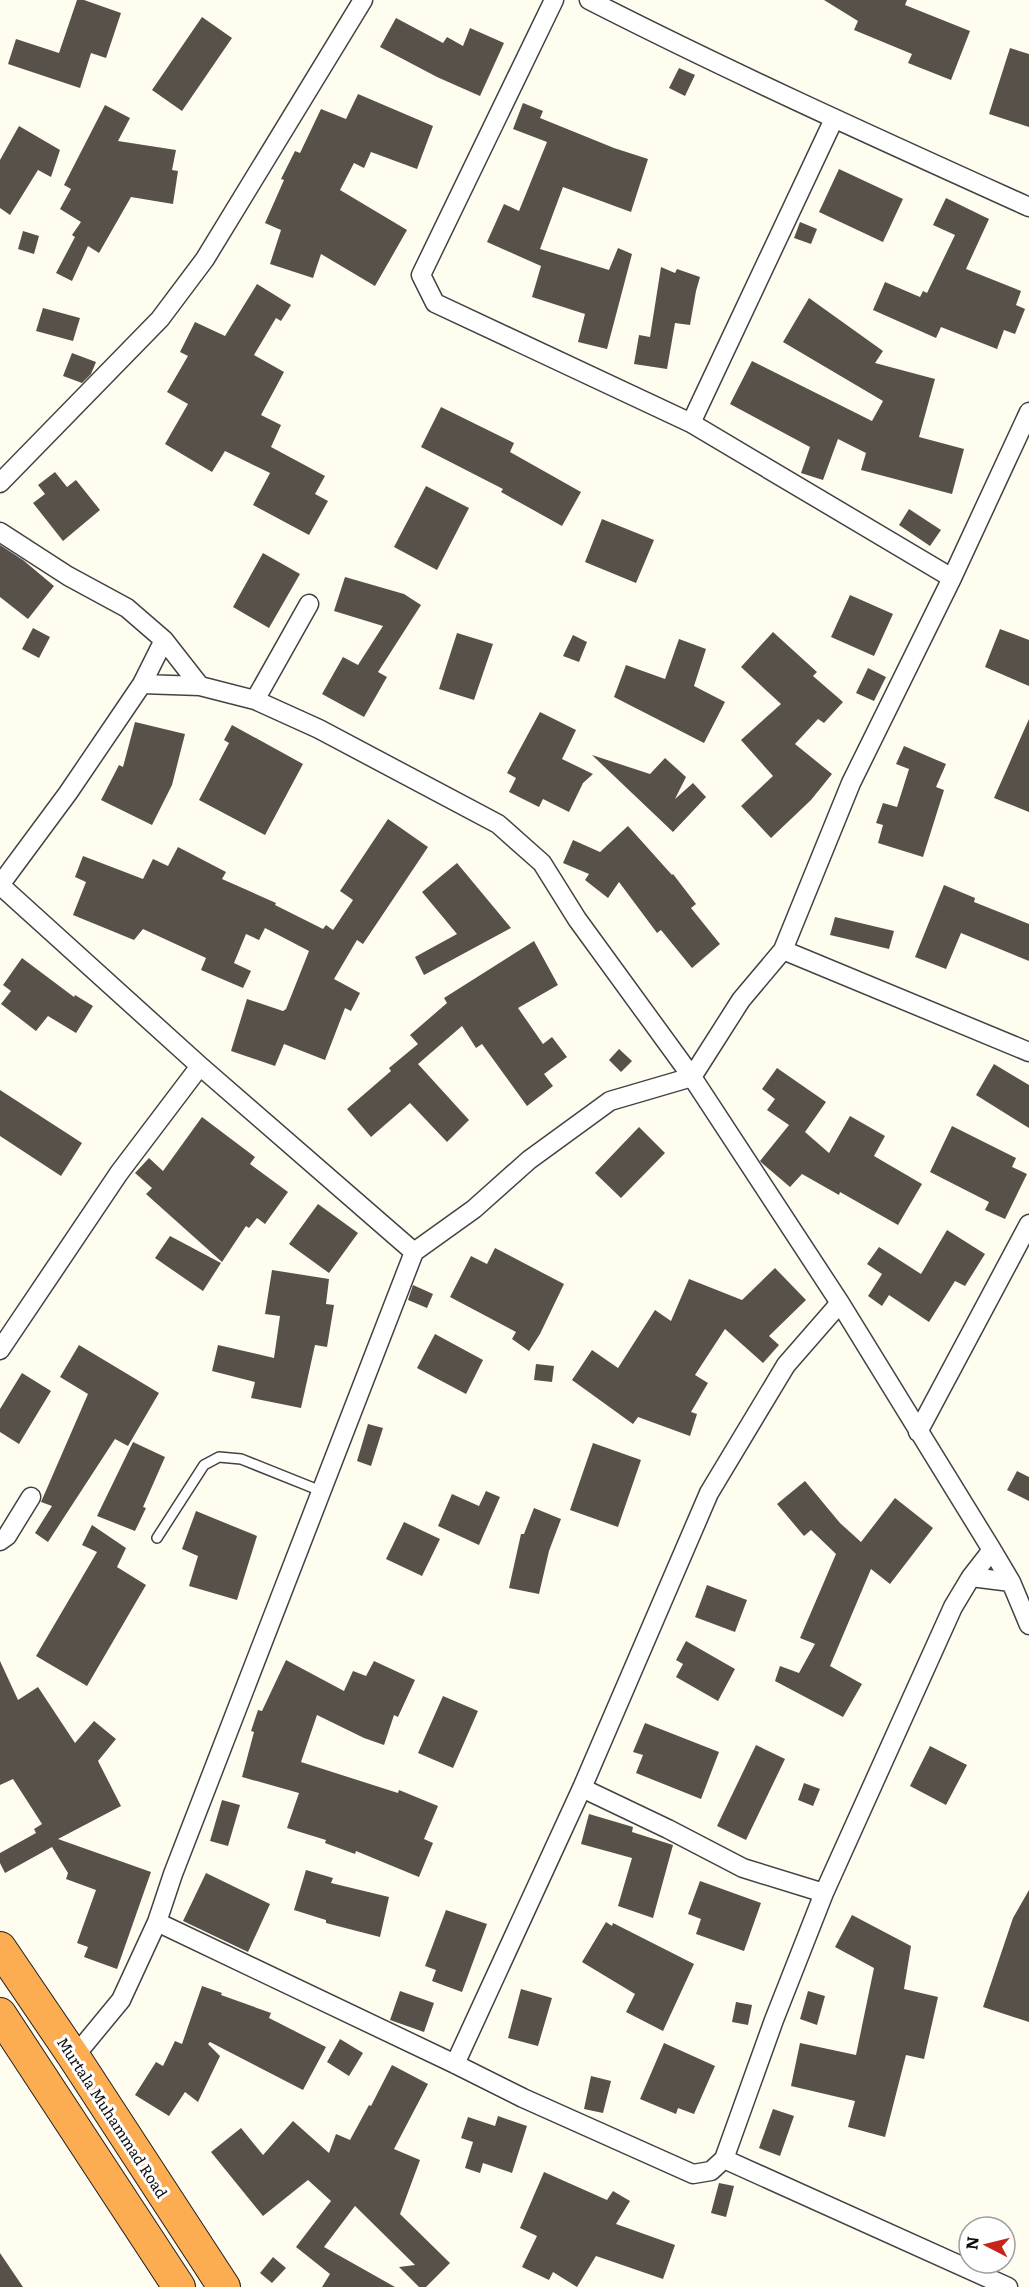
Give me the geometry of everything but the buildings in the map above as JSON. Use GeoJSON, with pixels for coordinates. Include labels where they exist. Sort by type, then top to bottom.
{"type":"FeatureCollection","features":[{"type":"Feature","properties":{"kind":"highway","name":"Murtala Muhammad Road"},"geometry":{"type":"LineString","coordinates":[[0,1948],[224,2287]]}},
{"type":"Feature","properties":{"kind":"highway"},"geometry":{"type":"LineString","coordinates":[[0,2014],[178,2287]]}},
{"type":"Feature","properties":{"kind":"street"},"geometry":{"type":"LineString","coordinates":[[0,483],[160,319],[205,259],[363,0]]}},
{"type":"Feature","properties":{"kind":"street"},"geometry":{"type":"LineString","coordinates":[[554,0],[421,275],[435,303],[691,423],[952,578]]}},
{"type":"Feature","properties":{"kind":"street"},"geometry":{"type":"LineString","coordinates":[[590,0],[834,119],[1029,207]]}},
{"type":"Feature","properties":{"kind":"street"},"geometry":{"type":"LineString","coordinates":[[691,423],[834,119]]}},
{"type":"Feature","properties":{"kind":"street"},"geometry":{"type":"LineString","coordinates":[[74,2057],[120,2000],[157,1922],[172,1874],[414,1252],[474,1209],[530,1160],[610,1101],[692,1077],[741,1000],[783,950],[851,783],[952,578],[1029,412]]}},
{"type":"Feature","properties":{"kind":"street"},"geometry":{"type":"LineString","coordinates":[[0,532],[68,576],[127,608],[164,640],[200,686]]}},
{"type":"Feature","properties":{"kind":"street"},"geometry":{"type":"LineString","coordinates":[[255,700],[309,604]]}},
{"type":"Feature","properties":{"kind":"street"},"geometry":{"type":"LineString","coordinates":[[164,640],[142,684],[68,792],[0,885],[200,1066],[414,1252]]}},
{"type":"Feature","properties":{"kind":"street"},"geometry":{"type":"LineString","coordinates":[[142,684],[200,686],[255,700],[320,729],[498,824],[542,863],[577,919],[692,1077],[840,1303],[1011,1582],[1029,1625]]}},
{"type":"Feature","properties":{"kind":"street"},"geometry":{"type":"LineString","coordinates":[[783,950],[1029,1052]]}},
{"type":"Feature","properties":{"kind":"street"},"geometry":{"type":"LineString","coordinates":[[0,1350],[119,1173],[200,1066]]}},
{"type":"Feature","properties":{"kind":"street"},"geometry":{"type":"LineString","coordinates":[[918,1432],[1029,1224]]}},
{"type":"Feature","properties":{"kind":"street"},"geometry":{"type":"LineString","coordinates":[[455,2064],[582,1788],[709,1492],[786,1365],[840,1303]]}},
{"type":"Feature","properties":{"kind":"street"},"geometry":{"type":"LineString","coordinates":[[0,1541],[7,1536],[31,1497]]}},
{"type":"Feature","properties":{"kind":"street"},"geometry":{"type":"LineString","coordinates":[[157,1922],[523,2098],[693,2174],[711,2170],[724,2159],[774,2020],[824,1893],[953,1607],[971,1577],[992,1550]]}},
{"type":"Feature","properties":{"kind":"street"},"geometry":{"type":"LineString","coordinates":[[971,1577],[1011,1582]]}},
{"type":"Feature","properties":{"kind":"street"},"geometry":{"type":"LineString","coordinates":[[582,1788],[743,1868],[824,1893]]}},
{"type":"Feature","properties":{"kind":"street"},"geometry":{"type":"LineString","coordinates":[[724,2159],[1008,2287]]}},
{"type":"Feature","properties":{"kind":"lane"},"geometry":{"type":"LineString","coordinates":[[157,1538],[204,1465],[219,1457],[241,1459],[321,1491]]}}]}
